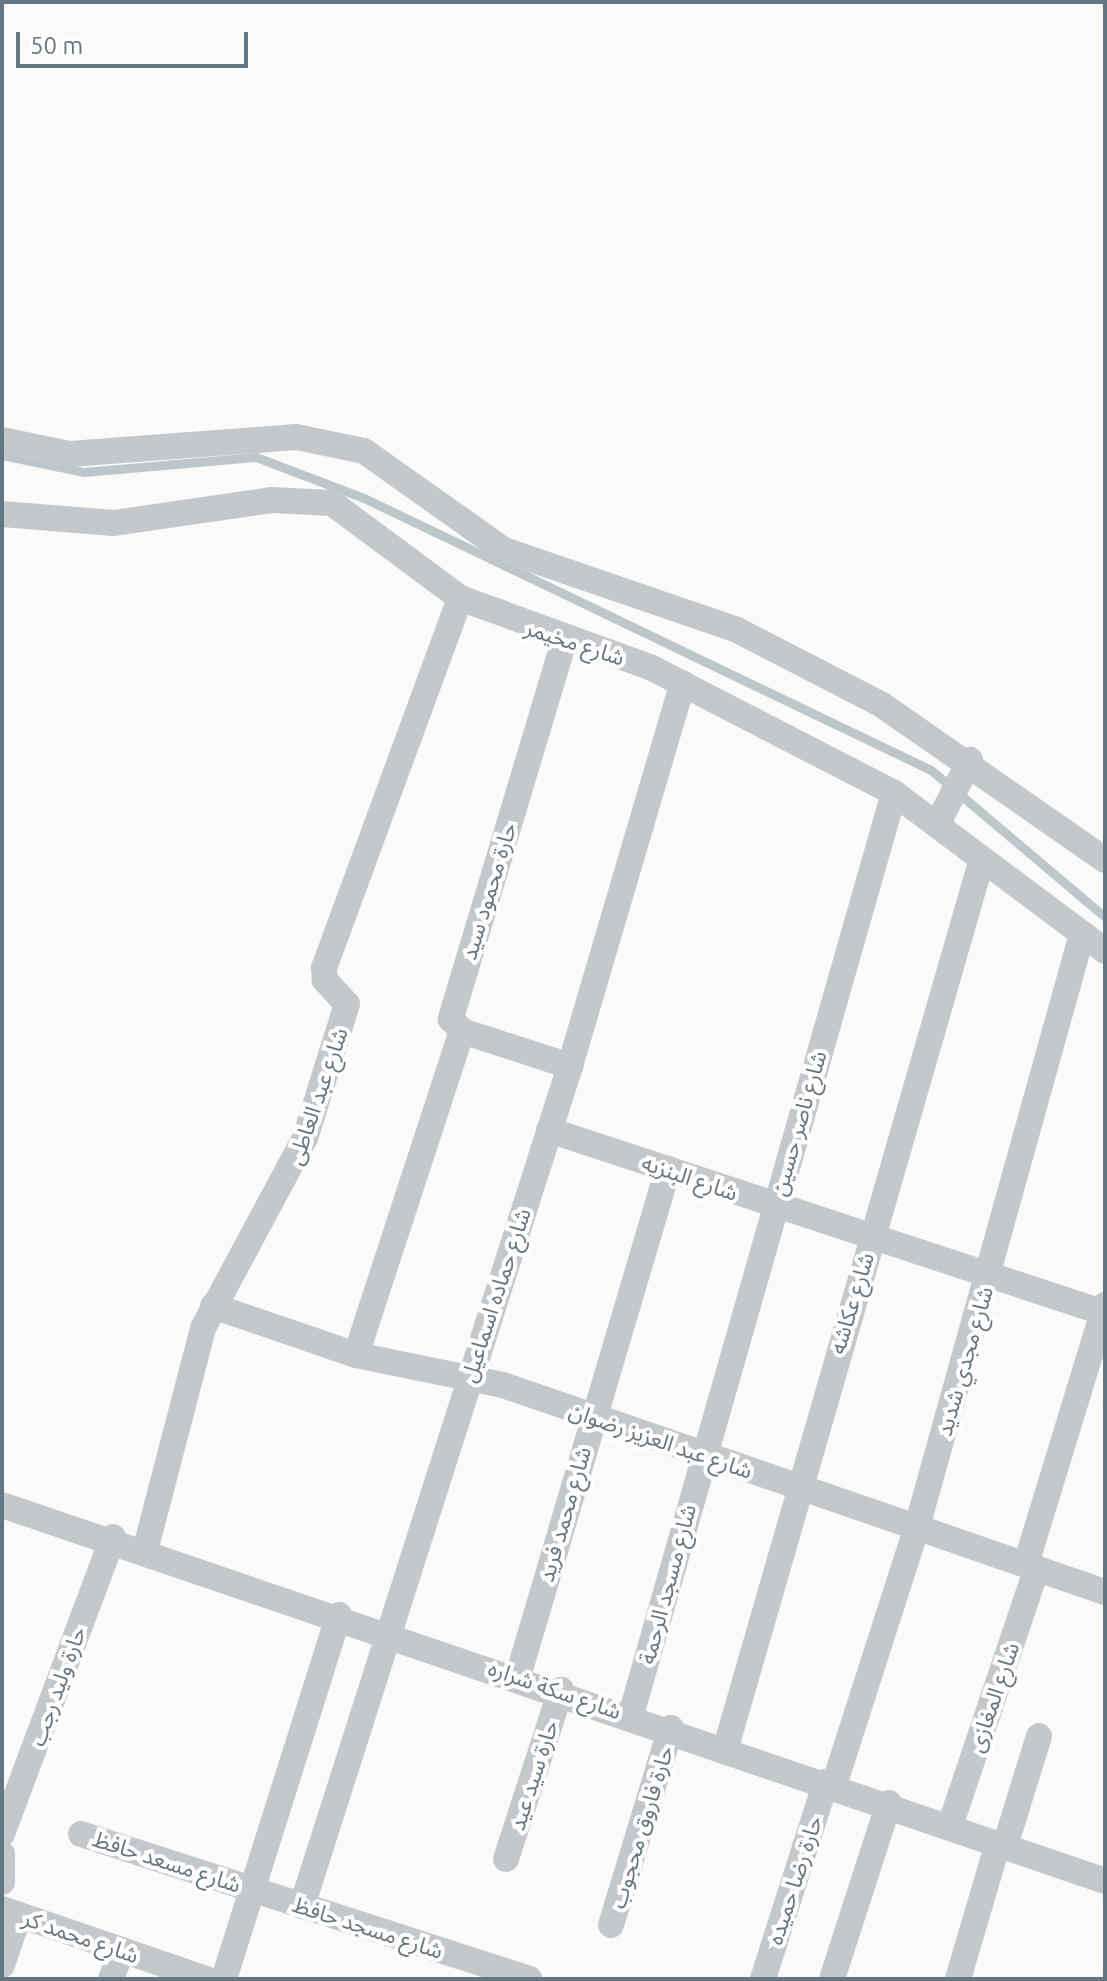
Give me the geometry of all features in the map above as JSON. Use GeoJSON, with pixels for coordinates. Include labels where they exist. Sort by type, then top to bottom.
{"type":"FeatureCollection","features":[{"type":"Feature","properties":{"kind":"street"},"geometry":{"type":"LineString","coordinates":[[2,440],[70,454],[296,437],[364,451],[504,550],[737,630],[970,760],[1105,860]]}},
{"type":"Feature","properties":{"kind":"street","name":"شارع مخيمر"},"geometry":{"type":"LineString","coordinates":[[2,514],[114,523],[271,500],[332,503],[460,598],[683,683],[894,793],[1105,951]]}},
{"type":"Feature","properties":{"kind":"street","name":"شارع عبد العاطى"},"geometry":{"type":"LineString","coordinates":[[145,1551],[213,1306],[260,1233],[305,1138],[347,1004],[325,980],[324,968],[460,598]]}},
{"type":"Feature","properties":{"kind":"street","name":"حارة محمود سيد"},"geometry":{"type":"LineString","coordinates":[[462,1031],[451,1013],[565,638]]}},
{"type":"Feature","properties":{"kind":"street","name":"شارع حماده اسماعيل"},"geometry":{"type":"LineString","coordinates":[[302,1906],[570,1066],[683,683]]}},
{"type":"Feature","properties":{"kind":"street"},"geometry":{"type":"LineString","coordinates":[[937,825],[970,760]]}},
{"type":"Feature","properties":{"kind":"street","name":"شارع ناصر حسين"},"geometry":{"type":"LineString","coordinates":[[703,1453],[894,793]]}},
{"type":"Feature","properties":{"kind":"street","name":"شارع عكاشه"},"geometry":{"type":"LineString","coordinates":[[726,1747],[778,1580],[796,1487],[982,859]]}},
{"type":"Feature","properties":{"kind":"street","name":"شارع مجدي شديد"},"geometry":{"type":"LineString","coordinates":[[830,1783],[917,1527],[1082,934]]}},
{"type":"Feature","properties":{"kind":"street"},"geometry":{"type":"LineString","coordinates":[[356,1355],[462,1031],[570,1066]]}},
{"type":"Feature","properties":{"kind":"street","name":"شارع البنزيه"},"geometry":{"type":"LineString","coordinates":[[549,1130],[988,1275],[1104,1310]]}},
{"type":"Feature","properties":{"kind":"street","name":"شارع محمد فريد"},"geometry":{"type":"LineString","coordinates":[[518,1676],[592,1416],[668,1169]]}},
{"type":"Feature","properties":{"kind":"street","name":"شارع عبد العزيز رضوان"},"geometry":{"type":"LineString","coordinates":[[213,1306],[356,1355],[469,1376],[1105,1592]]}},
{"type":"Feature","properties":{"kind":"street","name":"شارع المغازى"},"geometry":{"type":"LineString","coordinates":[[950,1826],[1031,1566],[1104,1310]]}},
{"type":"Feature","properties":{"kind":"street","name":"شارع مسجد الرحمة"},"geometry":{"type":"LineString","coordinates":[[631,1715],[703,1453]]}},
{"type":"Feature","properties":{"kind":"street","name":"شارع سكة شراره"},"geometry":{"type":"LineString","coordinates":[[2,1505],[113,1537],[145,1551],[889,1803],[1105,1881]]}},
{"type":"Feature","properties":{"kind":"street","name":"حارة وليد رجب"},"geometry":{"type":"LineString","coordinates":[[2,1834],[113,1537]]}},
{"type":"Feature","properties":{"kind":"street"},"geometry":{"type":"LineString","coordinates":[[224,1979],[339,1615]]}},
{"type":"Feature","properties":{"kind":"street","name":"حارة سيد عيد"},"geometry":{"type":"LineString","coordinates":[[506,1859],[561,1690]]}},
{"type":"Feature","properties":{"kind":"street","name":"حارة فاروق محجوب"},"geometry":{"type":"LineString","coordinates":[[611,1925],[671,1728]]}},
{"type":"Feature","properties":{"kind":"street"},"geometry":{"type":"LineString","coordinates":[[958,1979],[1039,1736]]}},
{"type":"Feature","properties":{"kind":"street","name":"حارة رضا حميده"},"geometry":{"type":"LineString","coordinates":[[763,1979],[830,1783]]}},
{"type":"Feature","properties":{"kind":"street"},"geometry":{"type":"LineString","coordinates":[[832,1979],[889,1803]]}},
{"type":"Feature","properties":{"kind":"street","name":"شارع مسعد حافظ"},"geometry":{"type":"LineString","coordinates":[[81,1834],[253,1889]]}},
{"type":"Feature","properties":{"kind":"street"},"geometry":{"type":"LineString","coordinates":[[2,1854],[2,1882]]}},
{"type":"Feature","properties":{"kind":"street","name":"شارع مسجد حافظ"},"geometry":{"type":"LineString","coordinates":[[253,1889],[529,1979]]}},
{"type":"Feature","properties":{"kind":"street"},"geometry":{"type":"LineString","coordinates":[[2,1965],[11,1912]]}},
{"type":"Feature","properties":{"kind":"street","name":"شارع محمد كر"},"geometry":{"type":"LineString","coordinates":[[11,1912],[206,1979]]}},
{"type":"Feature","properties":{"kind":"street"},"geometry":{"type":"LineString","coordinates":[[111,1979],[122,1950]]}},
{"type":"Feature","properties":{"kind":"waterway"},"geometry":{"type":"LineString","coordinates":[[2,455],[84,472],[256,457],[364,498],[931,770],[1105,917]]}}]}
